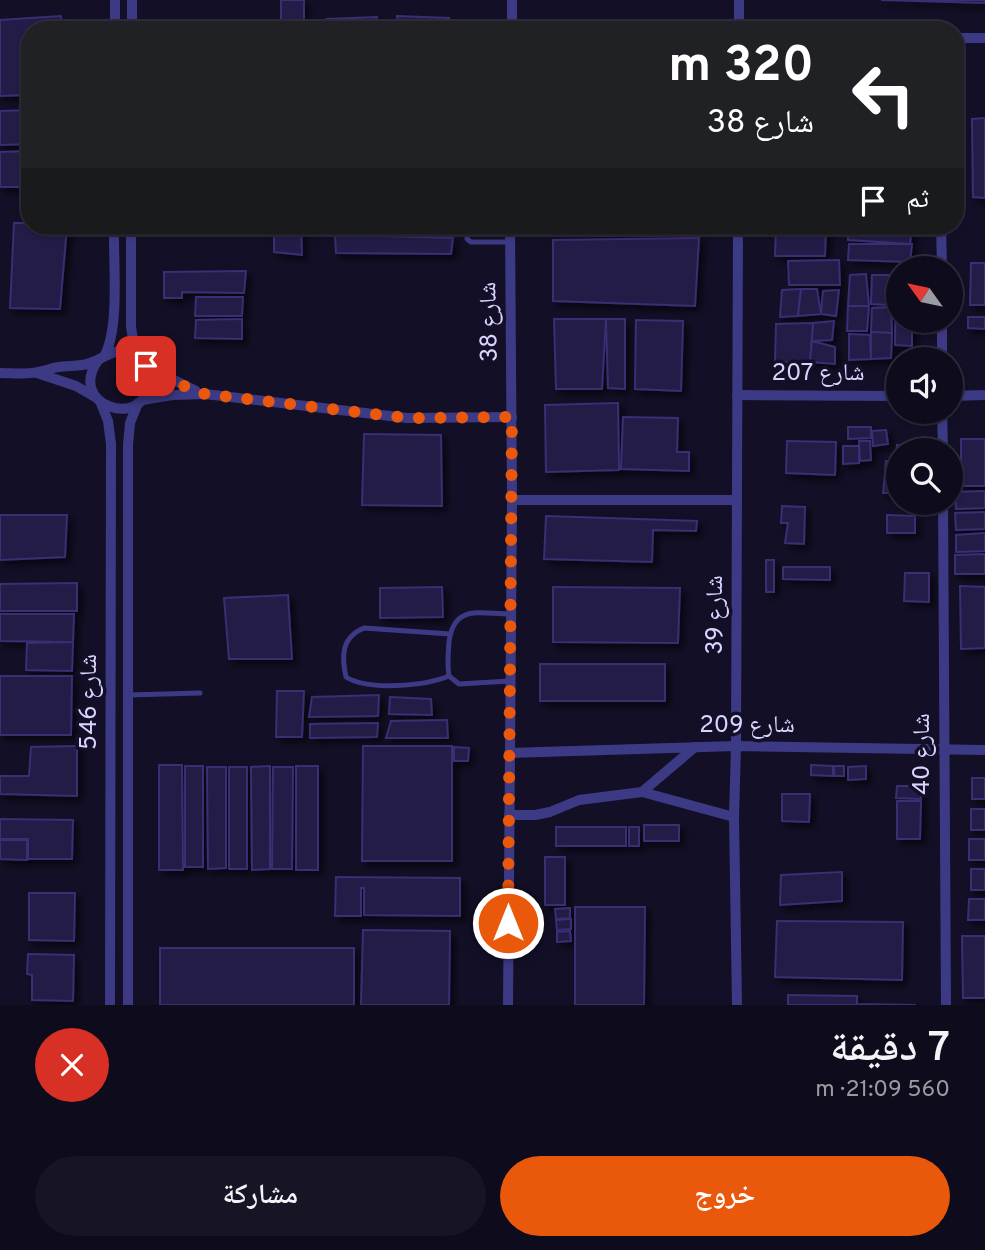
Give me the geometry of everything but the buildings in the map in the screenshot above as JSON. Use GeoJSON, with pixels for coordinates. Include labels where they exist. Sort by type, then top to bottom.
{"type":"FeatureCollection","features":[{"type":"Feature","properties":{"kind":"street"},"geometry":{"type":"LineString","coordinates":[[132,0],[132,21]]}},
{"type":"Feature","properties":{"kind":"street"},"geometry":{"type":"LineString","coordinates":[[512,0],[512,21]]}},
{"type":"Feature","properties":{"kind":"street"},"geometry":{"type":"LineString","coordinates":[[739,0],[739,21]]}},
{"type":"Feature","properties":{"kind":"street"},"geometry":{"type":"LineString","coordinates":[[112,3],[114,21]]}},
{"type":"Feature","properties":{"kind":"street"},"geometry":{"type":"LineString","coordinates":[[964,38],[985,38]]}},
{"type":"Feature","properties":{"kind":"street"},"geometry":{"type":"LineString","coordinates":[[98,399],[91,378],[109,346],[113,326],[114,235]]}},
{"type":"Feature","properties":{"kind":"street"},"geometry":{"type":"LineString","coordinates":[[131,235],[131,327],[136,356]]}},
{"type":"Feature","properties":{"kind":"street","name":"شارع 38"},"geometry":{"type":"LineString","coordinates":[[508,1005],[512,500],[510,235]]}},
{"type":"Feature","properties":{"kind":"street","name":"شارع 39"},"geometry":{"type":"LineString","coordinates":[[737,1005],[734,817],[738,235]]}},
{"type":"Feature","properties":{"kind":"street"},"geometry":{"type":"LineString","coordinates":[[941,235],[942,256]]}},
{"type":"Feature","properties":{"kind":"street"},"geometry":{"type":"LineString","coordinates":[[0,373],[37,373],[59,367],[80,366],[124,351],[174,382],[205,394]]}},
{"type":"Feature","properties":{"kind":"street"},"geometry":{"type":"LineString","coordinates":[[140,401],[146,394],[149,380],[146,366]]}},
{"type":"Feature","properties":{"kind":"street"},"geometry":{"type":"LineString","coordinates":[[37,373],[76,386],[106,406],[122,410],[140,401],[173,394],[205,394],[407,418],[512,417]]}},
{"type":"Feature","properties":{"kind":"street","name":"شارع 207"},"geometry":{"type":"LineString","coordinates":[[737,395],[886,396]]}},
{"type":"Feature","properties":{"kind":"street"},"geometry":{"type":"LineString","coordinates":[[963,396],[985,395]]}},
{"type":"Feature","properties":{"kind":"street","name":"شارع 546"},"geometry":{"type":"LineString","coordinates":[[98,399],[108,422],[111,444],[110,1005]]}},
{"type":"Feature","properties":{"kind":"street","name":"شارع 546"},"geometry":{"type":"LineString","coordinates":[[128,1005],[128,445],[130,423],[140,401]]}},
{"type":"Feature","properties":{"kind":"street"},"geometry":{"type":"LineString","coordinates":[[512,500],[737,500]]}},
{"type":"Feature","properties":{"kind":"street","name":"شارع 40"},"geometry":{"type":"LineString","coordinates":[[943,515],[946,1005]]}},
{"type":"Feature","properties":{"kind":"street","name":"شارع 209"},"geometry":{"type":"LineString","coordinates":[[509,752],[736,746],[985,750]]}},
{"type":"Feature","properties":{"kind":"street"},"geometry":{"type":"LineString","coordinates":[[642,792],[695,747]]}},
{"type":"Feature","properties":{"kind":"street"},"geometry":{"type":"LineString","coordinates":[[509,815],[535,815],[579,800],[642,792],[734,817]]}},
{"type":"Feature","properties":{"kind":"lane"},"geometry":{"type":"LineString","coordinates":[[467,235],[467,239],[471,242],[510,242]]}},
{"type":"Feature","properties":{"kind":"lane"},"geometry":{"type":"LineString","coordinates":[[449,677],[450,634],[455,621],[462,615],[510,614]]}},
{"type":"Feature","properties":{"kind":"lane"},"geometry":{"type":"LineString","coordinates":[[449,677],[430,683],[358,684],[345,677],[344,667],[346,641],[353,633],[364,628],[450,634]]}},
{"type":"Feature","properties":{"kind":"lane"},"geometry":{"type":"LineString","coordinates":[[449,677],[459,684],[510,681]]}},
{"type":"Feature","properties":{"kind":"lane"},"geometry":{"type":"LineString","coordinates":[[128,695],[201,693]]}},
{"type":"Feature","properties":{"kind":"route"},"geometry":{"type":"LineString","coordinates":[[146,366],[174,382],[205,394],[407,418],[512,417],[508,923]]}}]}
